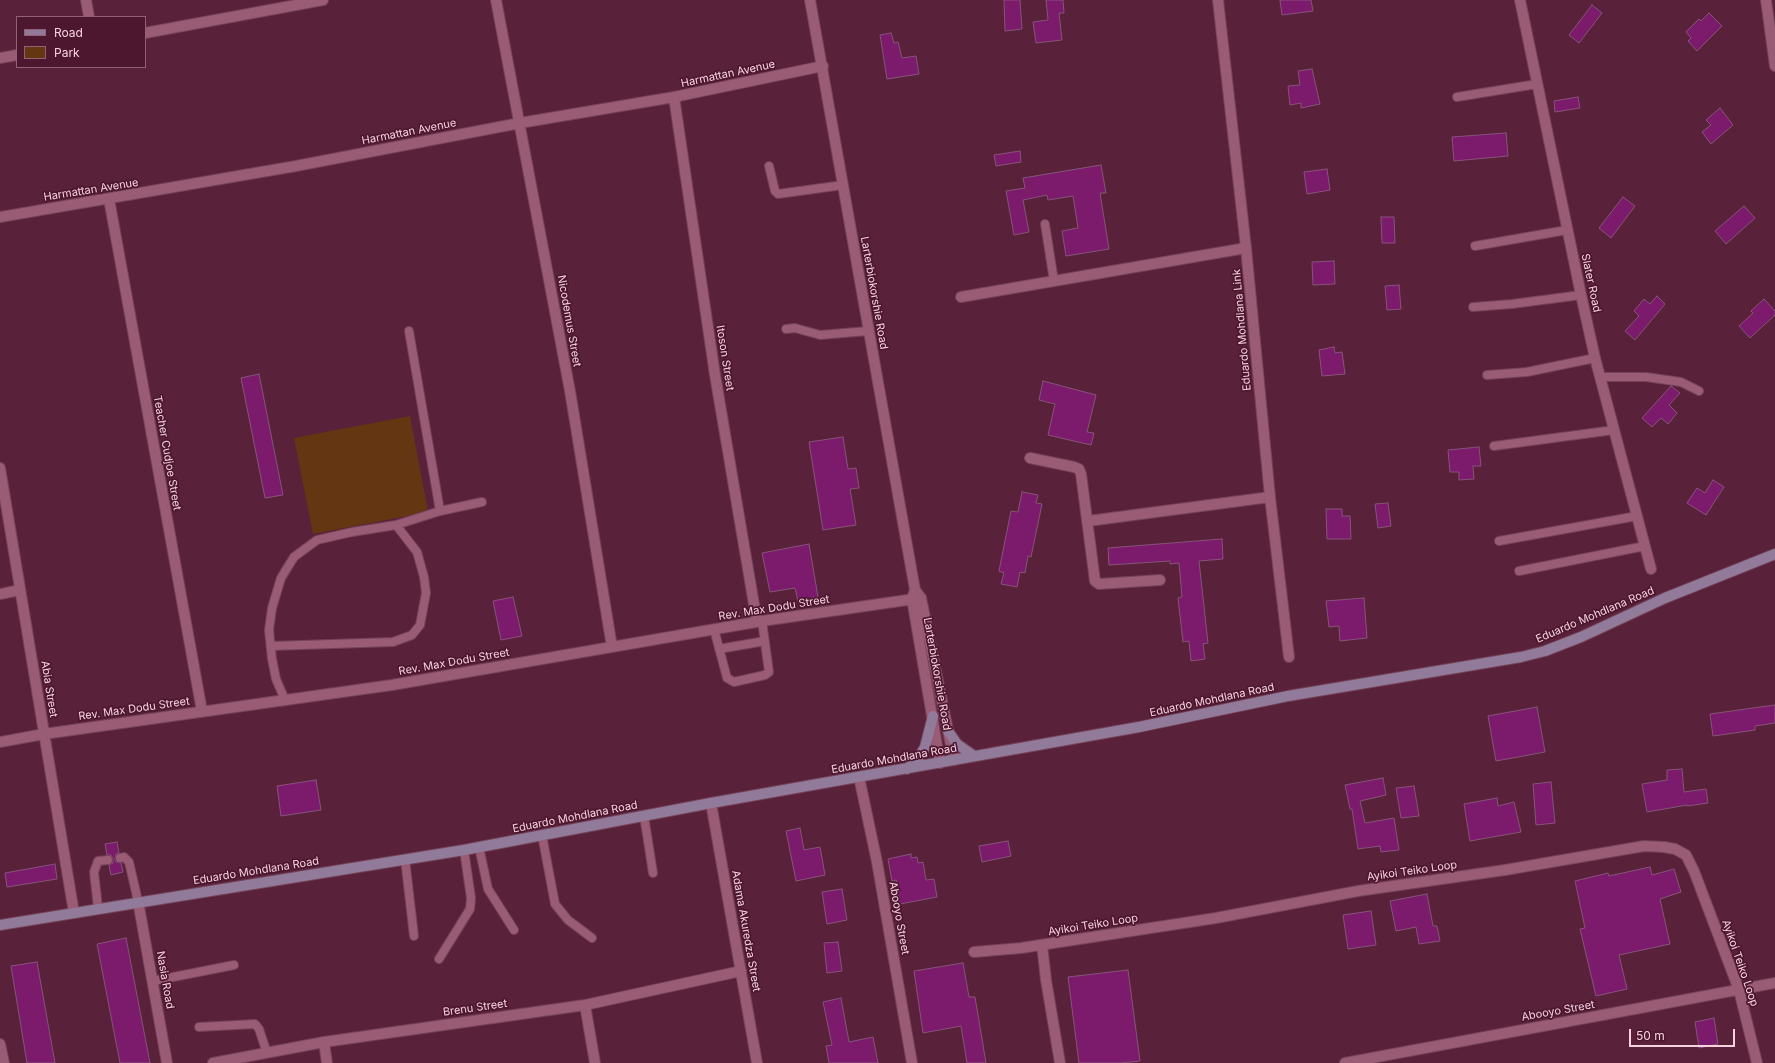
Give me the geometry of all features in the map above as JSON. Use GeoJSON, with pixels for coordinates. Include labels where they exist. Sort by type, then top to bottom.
{"type":"FeatureCollection","features":[{"type":"Feature","properties":{"kind":"main road","name":"Eduardo Mohdlana Road"},"geometry":{"type":"LineString","coordinates":[[0,925],[138,901],[464,850],[711,803],[1139,727],[1288,696],[1521,657],[1545,651],[1665,598],[1775,555]]}},
{"type":"Feature","properties":{"kind":"main road"},"geometry":{"type":"LineString","coordinates":[[907,769],[919,757],[925,747],[933,716]]}},
{"type":"Feature","properties":{"kind":"main road"},"geometry":{"type":"LineString","coordinates":[[948,730],[957,744],[974,756]]}},
{"type":"Feature","properties":{"kind":"street"},"geometry":{"type":"LineString","coordinates":[[86,0],[89,16]]}},
{"type":"Feature","properties":{"kind":"street"},"geometry":{"type":"LineString","coordinates":[[146,32],[323,0]]}},
{"type":"Feature","properties":{"kind":"street","name":"Nicodemus Street"},"geometry":{"type":"LineString","coordinates":[[496,0],[570,391],[612,647]]}},
{"type":"Feature","properties":{"kind":"street","name":"Larterbiokorshie Road"},"geometry":{"type":"LineString","coordinates":[[810,0],[823,66],[868,331],[916,596],[940,763]]}},
{"type":"Feature","properties":{"kind":"street","name":"Eduardo Mohdlana Link"},"geometry":{"type":"LineString","coordinates":[[1218,0],[1246,248],[1270,497],[1289,657]]}},
{"type":"Feature","properties":{"kind":"street","name":"Slater Road"},"geometry":{"type":"LineString","coordinates":[[1520,0],[1595,358],[1651,569]]}},
{"type":"Feature","properties":{"kind":"street"},"geometry":{"type":"LineString","coordinates":[[1766,0],[1775,66]]}},
{"type":"Feature","properties":{"kind":"street"},"geometry":{"type":"LineString","coordinates":[[0,58],[16,55]]}},
{"type":"Feature","properties":{"kind":"street","name":"Harmattan Avenue"},"geometry":{"type":"LineString","coordinates":[[0,217],[296,166],[520,123],[674,97],[823,66]]}},
{"type":"Feature","properties":{"kind":"street","name":"Itoson Street"},"geometry":{"type":"LineString","coordinates":[[674,97],[715,375],[759,622]]}},
{"type":"Feature","properties":{"kind":"street","name":"Teacher Cudjoe Street"},"geometry":{"type":"LineString","coordinates":[[109,199],[202,711]]}},
{"type":"Feature","properties":{"kind":"street"},"geometry":{"type":"LineString","coordinates":[[961,297],[1246,248]]}},
{"type":"Feature","properties":{"kind":"street"},"geometry":{"type":"LineString","coordinates":[[1030,458],[1079,469],[1088,521],[1094,581],[1099,584],[1160,580]]}},
{"type":"Feature","properties":{"kind":"street","name":"Abia Street"},"geometry":{"type":"LineString","coordinates":[[0,468],[74,913]]}},
{"type":"Feature","properties":{"kind":"street"},"geometry":{"type":"LineString","coordinates":[[1088,521],[1270,497]]}},
{"type":"Feature","properties":{"kind":"street"},"geometry":{"type":"LineString","coordinates":[[0,594],[20,590]]}},
{"type":"Feature","properties":{"kind":"street","name":"Larterbiokorshie Road"},"geometry":{"type":"LineString","coordinates":[[916,596],[954,760]]}},
{"type":"Feature","properties":{"kind":"street","name":"Rev. Max Dodu Street"},"geometry":{"type":"LineString","coordinates":[[0,742],[44,734],[202,711],[392,685],[714,629],[916,596]]}},
{"type":"Feature","properties":{"kind":"street","name":"Abooyo Street"},"geometry":{"type":"LineString","coordinates":[[859,777],[877,862],[912,1063]]}},
{"type":"Feature","properties":{"kind":"street","name":"Adama Akuredza Street"},"geometry":{"type":"LineString","coordinates":[[711,803],[756,1063]]}},
{"type":"Feature","properties":{"kind":"street","name":"Ayikoi Teiko Loop"},"geometry":{"type":"LineString","coordinates":[[1060,1063],[1046,980],[1042,945],[1216,918],[1358,891],[1505,870],[1644,846],[1675,849],[1686,855],[1694,871],[1739,990],[1757,1063]]}},
{"type":"Feature","properties":{"kind":"street","name":"Nasia Road"},"geometry":{"type":"LineString","coordinates":[[138,901],[167,1063]]}},
{"type":"Feature","properties":{"kind":"street"},"geometry":{"type":"LineString","coordinates":[[974,952],[1042,945]]}},
{"type":"Feature","properties":{"kind":"street","name":"Brenu Street"},"geometry":{"type":"LineString","coordinates":[[213,1063],[324,1042],[585,1005],[741,971]]}},
{"type":"Feature","properties":{"kind":"street","name":"Abooyo Street"},"geometry":{"type":"LineString","coordinates":[[1345,1063],[1775,983]]}},
{"type":"Feature","properties":{"kind":"street"},"geometry":{"type":"LineString","coordinates":[[585,1005],[595,1063]]}},
{"type":"Feature","properties":{"kind":"street"},"geometry":{"type":"LineString","coordinates":[[324,1042],[327,1063]]}},
{"type":"Feature","properties":{"kind":"street"},"geometry":{"type":"LineString","coordinates":[[0,1044],[4,1063]]}},
{"type":"Feature","properties":{"kind":"lane"},"geometry":{"type":"LineString","coordinates":[[1457,97],[1537,84]]}},
{"type":"Feature","properties":{"kind":"lane"},"geometry":{"type":"LineString","coordinates":[[769,166],[774,192],[778,194],[843,185]]}},
{"type":"Feature","properties":{"kind":"lane"},"geometry":{"type":"LineString","coordinates":[[1045,224],[1054,281]]}},
{"type":"Feature","properties":{"kind":"lane"},"geometry":{"type":"LineString","coordinates":[[1475,246],[1567,230]]}},
{"type":"Feature","properties":{"kind":"lane"},"geometry":{"type":"LineString","coordinates":[[1473,307],[1512,304],[1581,295]]}},
{"type":"Feature","properties":{"kind":"lane"},"geometry":{"type":"LineString","coordinates":[[786,329],[795,328],[820,335],[868,331]]}},
{"type":"Feature","properties":{"kind":"lane"},"geometry":{"type":"LineString","coordinates":[[409,331],[440,511]]}},
{"type":"Feature","properties":{"kind":"lane"},"geometry":{"type":"LineString","coordinates":[[1487,375],[1527,372],[1595,358]]}},
{"type":"Feature","properties":{"kind":"lane"},"geometry":{"type":"LineString","coordinates":[[1600,377],[1646,377],[1681,382],[1699,391]]}},
{"type":"Feature","properties":{"kind":"lane"},"geometry":{"type":"LineString","coordinates":[[1494,446],[1614,430]]}},
{"type":"Feature","properties":{"kind":"lane"},"geometry":{"type":"LineString","coordinates":[[285,700],[276,679],[270,630],[272,608],[281,578],[294,558],[317,540],[352,532],[396,526],[440,511],[482,502]]}},
{"type":"Feature","properties":{"kind":"lane"},"geometry":{"type":"LineString","coordinates":[[1499,541],[1637,516]]}},
{"type":"Feature","properties":{"kind":"lane"},"geometry":{"type":"LineString","coordinates":[[271,646],[393,642],[412,635],[420,625],[426,593],[417,552],[396,526]]}},
{"type":"Feature","properties":{"kind":"lane"},"geometry":{"type":"LineString","coordinates":[[1519,571],[1645,546]]}},
{"type":"Feature","properties":{"kind":"lane"},"geometry":{"type":"LineString","coordinates":[[714,629],[727,678],[734,682],[765,675],[769,672],[765,641],[759,622]]}},
{"type":"Feature","properties":{"kind":"lane"},"geometry":{"type":"LineString","coordinates":[[720,650],[765,641]]}},
{"type":"Feature","properties":{"kind":"lane"},"geometry":{"type":"LineString","coordinates":[[644,816],[653,873]]}},
{"type":"Feature","properties":{"kind":"lane"},"geometry":{"type":"LineString","coordinates":[[542,835],[555,904],[568,920],[592,938]]}},
{"type":"Feature","properties":{"kind":"lane"},"geometry":{"type":"LineString","coordinates":[[479,847],[488,889],[514,930]]}},
{"type":"Feature","properties":{"kind":"lane"},"geometry":{"type":"LineString","coordinates":[[439,959],[470,909],[471,898],[464,850]]}},
{"type":"Feature","properties":{"kind":"lane"},"geometry":{"type":"LineString","coordinates":[[120,858],[124,857],[129,862],[138,901]]}},
{"type":"Feature","properties":{"kind":"lane"},"geometry":{"type":"LineString","coordinates":[[405,859],[414,936]]}},
{"type":"Feature","properties":{"kind":"lane"},"geometry":{"type":"LineString","coordinates":[[98,908],[94,872],[98,861],[108,860]]}},
{"type":"Feature","properties":{"kind":"lane"},"geometry":{"type":"LineString","coordinates":[[153,982],[234,965]]}},
{"type":"Feature","properties":{"kind":"lane"},"geometry":{"type":"LineString","coordinates":[[200,1027],[255,1024],[259,1029],[267,1053]]}},
{"type":"Feature","properties":{"kind":"green space"},"geometry":{"type":"Polygon","coordinates":[[[410,416],[428,512],[313,534],[294,438],[410,416]]]}},
{"type":"Feature","properties":{"kind":"building"},"geometry":{"type":"Polygon","coordinates":[[[1004,0],[1020,0],[1022,29],[1005,31],[1004,0]]]}},
{"type":"Feature","properties":{"kind":"building"},"geometry":{"type":"Polygon","coordinates":[[[1046,0],[1063,0],[1064,13],[1059,13],[1062,40],[1036,43],[1033,22],[1048,20],[1046,0]]]}},
{"type":"Feature","properties":{"kind":"building"},"geometry":{"type":"Polygon","coordinates":[[[1280,0],[1311,0],[1313,11],[1282,15],[1280,0]]]}},
{"type":"Feature","properties":{"kind":"building"},"geometry":{"type":"Polygon","coordinates":[[[1592,5],[1602,13],[1579,43],[1569,35],[1592,5]]]}},
{"type":"Feature","properties":{"kind":"building"},"geometry":{"type":"Polygon","coordinates":[[[1709,13],[1722,26],[1697,51],[1688,41],[1691,38],[1686,32],[1699,19],[1701,21],[1709,13]]]}},
{"type":"Feature","properties":{"kind":"building"},"geometry":{"type":"Polygon","coordinates":[[[891,33],[894,43],[898,42],[902,58],[916,56],[919,74],[887,79],[880,35],[891,33]]]}},
{"type":"Feature","properties":{"kind":"building"},"geometry":{"type":"Polygon","coordinates":[[[1312,69],[1320,104],[1301,108],[1301,103],[1290,105],[1288,86],[1300,85],[1298,71],[1312,69]]]}},
{"type":"Feature","properties":{"kind":"building"},"geometry":{"type":"Polygon","coordinates":[[[1578,97],[1580,108],[1555,112],[1554,101],[1578,97]]]}},
{"type":"Feature","properties":{"kind":"building"},"geometry":{"type":"Polygon","coordinates":[[[1720,108],[1733,125],[1711,144],[1702,132],[1711,125],[1706,120],[1720,108]]]}},
{"type":"Feature","properties":{"kind":"building"},"geometry":{"type":"Polygon","coordinates":[[[1506,133],[1508,156],[1454,161],[1452,137],[1506,133]]]}},
{"type":"Feature","properties":{"kind":"building"},"geometry":{"type":"Polygon","coordinates":[[[1020,151],[1021,162],[996,166],[994,155],[1020,151]]]}},
{"type":"Feature","properties":{"kind":"building"},"geometry":{"type":"Polygon","coordinates":[[[1101,165],[1106,193],[1100,193],[1109,249],[1066,256],[1062,231],[1078,228],[1073,196],[1048,200],[1047,195],[1023,200],[1029,232],[1014,235],[1006,191],[1025,188],[1023,178],[1101,165]]]}},
{"type":"Feature","properties":{"kind":"building"},"geometry":{"type":"Polygon","coordinates":[[[1327,169],[1330,190],[1307,194],[1304,172],[1327,169]]]}},
{"type":"Feature","properties":{"kind":"building"},"geometry":{"type":"Polygon","coordinates":[[[1623,197],[1635,206],[1611,238],[1599,228],[1623,197]]]}},
{"type":"Feature","properties":{"kind":"building"},"geometry":{"type":"Polygon","coordinates":[[[1744,206],[1755,218],[1726,244],[1715,231],[1744,206]]]}},
{"type":"Feature","properties":{"kind":"building"},"geometry":{"type":"Polygon","coordinates":[[[1381,217],[1394,217],[1395,243],[1382,243],[1381,217]]]}},
{"type":"Feature","properties":{"kind":"building"},"geometry":{"type":"Polygon","coordinates":[[[1334,261],[1335,284],[1313,285],[1312,262],[1334,261]]]}},
{"type":"Feature","properties":{"kind":"building"},"geometry":{"type":"Polygon","coordinates":[[[1399,285],[1401,309],[1387,310],[1385,286],[1399,285]]]}},
{"type":"Feature","properties":{"kind":"building"},"geometry":{"type":"Polygon","coordinates":[[[1657,296],[1665,304],[1635,340],[1625,331],[1639,316],[1634,311],[1644,299],[1650,304],[1657,296]]]}},
{"type":"Feature","properties":{"kind":"building"},"geometry":{"type":"Polygon","coordinates":[[[1764,299],[1775,311],[1775,315],[1750,338],[1739,326],[1753,313],[1751,311],[1764,299]]]}},
{"type":"Feature","properties":{"kind":"building"},"geometry":{"type":"Polygon","coordinates":[[[1334,347],[1335,353],[1342,352],[1345,374],[1322,376],[1319,350],[1334,347]]]}},
{"type":"Feature","properties":{"kind":"building"},"geometry":{"type":"Polygon","coordinates":[[[259,374],[283,495],[265,498],[241,378],[259,374]]]}},
{"type":"Feature","properties":{"kind":"building"},"geometry":{"type":"Polygon","coordinates":[[[1043,381],[1096,395],[1087,432],[1094,433],[1091,445],[1048,435],[1055,404],[1039,400],[1043,381]]]}},
{"type":"Feature","properties":{"kind":"building"},"geometry":{"type":"Polygon","coordinates":[[[1671,386],[1680,393],[1669,405],[1677,413],[1668,424],[1661,418],[1652,427],[1642,418],[1671,386]]]}},
{"type":"Feature","properties":{"kind":"building"},"geometry":{"type":"Polygon","coordinates":[[[843,437],[848,469],[856,468],[859,488],[850,489],[856,525],[823,530],[809,442],[843,437]]]}},
{"type":"Feature","properties":{"kind":"building"},"geometry":{"type":"Polygon","coordinates":[[[1479,447],[1481,466],[1473,466],[1474,479],[1459,480],[1459,472],[1450,472],[1448,450],[1479,447]]]}},
{"type":"Feature","properties":{"kind":"building"},"geometry":{"type":"Polygon","coordinates":[[[1713,480],[1724,487],[1706,515],[1687,503],[1697,488],[1705,493],[1713,480]]]}},
{"type":"Feature","properties":{"kind":"building"},"geometry":{"type":"Polygon","coordinates":[[[1022,492],[1038,495],[1036,503],[1042,504],[1031,557],[1028,556],[1025,573],[1020,572],[1017,587],[1001,584],[1004,573],[999,571],[1011,511],[1018,512],[1022,492]]]}},
{"type":"Feature","properties":{"kind":"building"},"geometry":{"type":"Polygon","coordinates":[[[1388,503],[1391,526],[1378,528],[1375,504],[1388,503]]]}},
{"type":"Feature","properties":{"kind":"building"},"geometry":{"type":"Polygon","coordinates":[[[1326,509],[1342,509],[1342,516],[1350,516],[1351,539],[1327,539],[1326,509]]]}},
{"type":"Feature","properties":{"kind":"building"},"geometry":{"type":"Polygon","coordinates":[[[1222,539],[1223,559],[1199,561],[1208,643],[1203,644],[1205,659],[1191,661],[1189,641],[1183,642],[1178,598],[1182,597],[1179,563],[1170,564],[1170,561],[1109,565],[1108,548],[1222,539]]]}},
{"type":"Feature","properties":{"kind":"building"},"geometry":{"type":"Polygon","coordinates":[[[809,544],[818,597],[798,601],[795,588],[770,592],[762,553],[809,544]]]}},
{"type":"Feature","properties":{"kind":"building"},"geometry":{"type":"Polygon","coordinates":[[[513,597],[522,636],[501,640],[493,601],[513,597]]]}},
{"type":"Feature","properties":{"kind":"building"},"geometry":{"type":"Polygon","coordinates":[[[1364,598],[1367,638],[1340,641],[1339,626],[1329,627],[1326,601],[1364,598]]]}},
{"type":"Feature","properties":{"kind":"building"},"geometry":{"type":"Polygon","coordinates":[[[1775,705],[1775,723],[1755,726],[1755,730],[1713,736],[1710,714],[1775,705]]]}},
{"type":"Feature","properties":{"kind":"building"},"geometry":{"type":"Polygon","coordinates":[[[1537,707],[1545,752],[1496,761],[1488,716],[1537,707]]]}},
{"type":"Feature","properties":{"kind":"building"},"geometry":{"type":"Polygon","coordinates":[[[1682,769],[1684,792],[1706,789],[1708,803],[1647,812],[1642,784],[1667,780],[1667,770],[1682,769]]]}},
{"type":"Feature","properties":{"kind":"building"},"geometry":{"type":"Polygon","coordinates":[[[1383,778],[1386,795],[1360,801],[1365,823],[1394,818],[1399,850],[1381,852],[1380,846],[1358,849],[1352,809],[1350,809],[1345,785],[1383,778]]]}},
{"type":"Feature","properties":{"kind":"building"},"geometry":{"type":"Polygon","coordinates":[[[316,780],[321,810],[281,816],[277,786],[316,780]]]}},
{"type":"Feature","properties":{"kind":"building"},"geometry":{"type":"Polygon","coordinates":[[[1551,782],[1555,823],[1536,825],[1533,784],[1551,782]]]}},
{"type":"Feature","properties":{"kind":"building"},"geometry":{"type":"Polygon","coordinates":[[[1414,786],[1419,816],[1401,818],[1396,788],[1414,786]]]}},
{"type":"Feature","properties":{"kind":"building"},"geometry":{"type":"Polygon","coordinates":[[[1497,798],[1498,806],[1514,802],[1521,832],[1470,841],[1464,804],[1497,798]]]}},
{"type":"Feature","properties":{"kind":"building"},"geometry":{"type":"Polygon","coordinates":[[[800,828],[804,850],[820,847],[825,875],[796,881],[786,831],[800,828]]]}},
{"type":"Feature","properties":{"kind":"building"},"geometry":{"type":"Polygon","coordinates":[[[1008,841],[1011,856],[982,862],[979,846],[1008,841]]]}},
{"type":"Feature","properties":{"kind":"building"},"geometry":{"type":"Polygon","coordinates":[[[117,842],[119,853],[116,854],[115,859],[116,862],[121,863],[123,872],[111,875],[109,865],[113,863],[113,859],[111,855],[107,855],[105,844],[117,842]]]}},
{"type":"Feature","properties":{"kind":"building"},"geometry":{"type":"Polygon","coordinates":[[[911,854],[911,858],[917,857],[918,863],[923,862],[926,880],[934,879],[937,897],[900,904],[896,880],[892,881],[888,859],[911,854]]]}},
{"type":"Feature","properties":{"kind":"building"},"geometry":{"type":"Polygon","coordinates":[[[55,864],[57,879],[7,887],[5,873],[55,864]]]}},
{"type":"Feature","properties":{"kind":"building"},"geometry":{"type":"Polygon","coordinates":[[[1650,867],[1652,875],[1674,869],[1681,892],[1660,899],[1670,944],[1619,955],[1627,989],[1596,996],[1580,929],[1585,928],[1575,881],[1608,873],[1609,876],[1650,867]]]}},
{"type":"Feature","properties":{"kind":"building"},"geometry":{"type":"Polygon","coordinates":[[[842,889],[847,920],[827,924],[822,892],[842,889]]]}},
{"type":"Feature","properties":{"kind":"building"},"geometry":{"type":"Polygon","coordinates":[[[1427,894],[1433,926],[1437,926],[1440,941],[1419,944],[1416,927],[1396,931],[1390,901],[1427,894]]]}},
{"type":"Feature","properties":{"kind":"building"},"geometry":{"type":"Polygon","coordinates":[[[1371,911],[1376,945],[1348,949],[1343,915],[1371,911]]]}},
{"type":"Feature","properties":{"kind":"building"},"geometry":{"type":"Polygon","coordinates":[[[126,938],[150,1063],[120,1063],[97,944],[126,938]]]}},
{"type":"Feature","properties":{"kind":"building"},"geometry":{"type":"Polygon","coordinates":[[[838,942],[842,971],[827,973],[824,943],[838,942]]]}},
{"type":"Feature","properties":{"kind":"building"},"geometry":{"type":"Polygon","coordinates":[[[37,962],[55,1063],[27,1063],[11,966],[37,962]]]}},
{"type":"Feature","properties":{"kind":"building"},"geometry":{"type":"Polygon","coordinates":[[[963,963],[969,997],[975,997],[986,1063],[967,1063],[961,1026],[923,1033],[914,971],[963,963]]]}},
{"type":"Feature","properties":{"kind":"building"},"geometry":{"type":"Polygon","coordinates":[[[1128,970],[1140,1061],[1121,1063],[1079,1063],[1068,977],[1128,970]]]}},
{"type":"Feature","properties":{"kind":"building"},"geometry":{"type":"Polygon","coordinates":[[[841,998],[849,1042],[873,1037],[878,1063],[829,1063],[826,1046],[832,1045],[823,1002],[841,998]]]}},
{"type":"Feature","properties":{"kind":"building"},"geometry":{"type":"Polygon","coordinates":[[[1714,1018],[1718,1044],[1699,1048],[1695,1022],[1714,1018]]]}}]}
